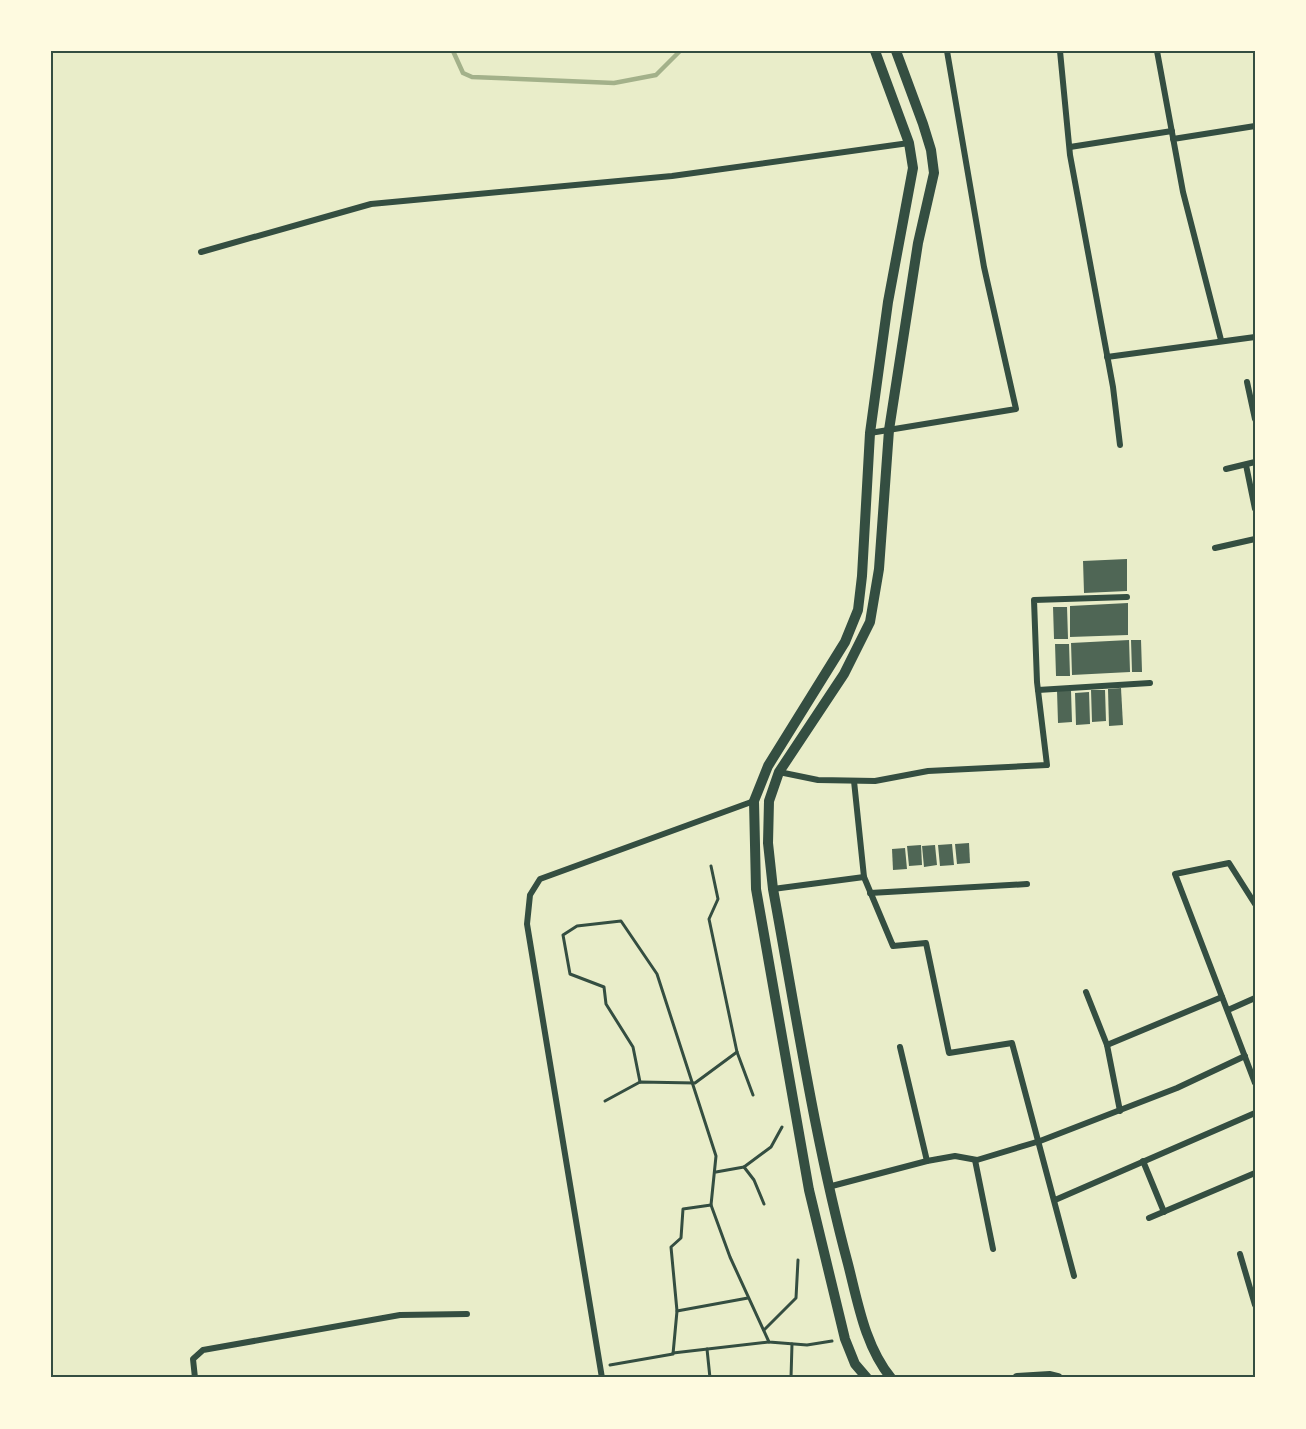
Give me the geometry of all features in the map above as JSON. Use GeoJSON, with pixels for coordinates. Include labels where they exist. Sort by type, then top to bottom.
{"type":"FeatureCollection","features":[{"type":"Feature","properties":{"kind":"street"},"geometry":{"type":"LineString","coordinates":[[867,1378],[855,1364],[847,1343],[809,1190],[758,901],[754,801],[768,766],[845,642],[858,610],[870,433],[888,302],[913,168],[909,144],[875,51]]}},
{"type":"Feature","properties":{"kind":"street"},"geometry":{"type":"LineString","coordinates":[[891,1378],[867,1337],[827,1187],[773,889],[768,843],[769,801],[779,772],[844,674],[870,622],[879,568],[889,430],[918,243],[934,173],[931,150],[923,124],[896,51]]}},
{"type":"Feature","properties":{"kind":"street"},"geometry":{"type":"LineString","coordinates":[[870,433],[1016,409],[984,267],[947,51]]}},
{"type":"Feature","properties":{"kind":"street"},"geometry":{"type":"LineString","coordinates":[[1060,51],[1070,147],[1120,445]]}},
{"type":"Feature","properties":{"kind":"street"},"geometry":{"type":"LineString","coordinates":[[1157,51],[1173,139],[1221,340]]}},
{"type":"Feature","properties":{"kind":"street"},"geometry":{"type":"LineString","coordinates":[[1173,139],[1255,126]]}},
{"type":"Feature","properties":{"kind":"street"},"geometry":{"type":"LineString","coordinates":[[1070,147],[1172,131]]}},
{"type":"Feature","properties":{"kind":"street"},"geometry":{"type":"LineString","coordinates":[[201,252],[371,204],[672,176],[909,144]]}},
{"type":"Feature","properties":{"kind":"street"},"geometry":{"type":"LineString","coordinates":[[1107,357],[1255,337]]}},
{"type":"Feature","properties":{"kind":"street"},"geometry":{"type":"LineString","coordinates":[[1247,382],[1255,419]]}},
{"type":"Feature","properties":{"kind":"street"},"geometry":{"type":"LineString","coordinates":[[1226,469],[1255,462]]}},
{"type":"Feature","properties":{"kind":"street"},"geometry":{"type":"LineString","coordinates":[[1246,465],[1255,508]]}},
{"type":"Feature","properties":{"kind":"street"},"geometry":{"type":"LineString","coordinates":[[1215,548],[1255,538]]}},
{"type":"Feature","properties":{"kind":"street"},"geometry":{"type":"LineString","coordinates":[[779,772],[818,780],[875,781],[928,771],[1047,765],[1038,690],[1034,600],[1127,597]]}},
{"type":"Feature","properties":{"kind":"street"},"geometry":{"type":"LineString","coordinates":[[1038,690],[1150,683]]}},
{"type":"Feature","properties":{"kind":"street"},"geometry":{"type":"LineString","coordinates":[[854,781],[864,878],[893,946],[926,944],[949,1053],[1012,1043],[1074,1276]]}},
{"type":"Feature","properties":{"kind":"street"},"geometry":{"type":"LineString","coordinates":[[602,1378],[527,924],[530,895],[540,879],[754,801]]}},
{"type":"Feature","properties":{"kind":"street"},"geometry":{"type":"LineString","coordinates":[[1255,904],[1229,862],[1175,874],[1255,1083]]}},
{"type":"Feature","properties":{"kind":"street"},"geometry":{"type":"LineString","coordinates":[[773,889],[864,878]]}},
{"type":"Feature","properties":{"kind":"street"},"geometry":{"type":"LineString","coordinates":[[870,893],[1027,884]]}},
{"type":"Feature","properties":{"kind":"street"},"geometry":{"type":"LineString","coordinates":[[1086,992],[1107,1045],[1120,1111]]}},
{"type":"Feature","properties":{"kind":"street"},"geometry":{"type":"LineString","coordinates":[[1107,1045],[1222,997]]}},
{"type":"Feature","properties":{"kind":"street"},"geometry":{"type":"LineString","coordinates":[[1228,1010],[1255,999]]}},
{"type":"Feature","properties":{"kind":"street"},"geometry":{"type":"LineString","coordinates":[[900,1047],[927,1161]]}},
{"type":"Feature","properties":{"kind":"street"},"geometry":{"type":"LineString","coordinates":[[827,1187],[927,1161],[955,1156],[975,1160],[1040,1142],[1120,1111],[1245,1056]]}},
{"type":"Feature","properties":{"kind":"street"},"geometry":{"type":"LineString","coordinates":[[1055,1200],[1255,1113]]}},
{"type":"Feature","properties":{"kind":"street"},"geometry":{"type":"LineString","coordinates":[[975,1160],[993,1249]]}},
{"type":"Feature","properties":{"kind":"street"},"geometry":{"type":"LineString","coordinates":[[1143,1161],[1164,1212]]}},
{"type":"Feature","properties":{"kind":"street"},"geometry":{"type":"LineString","coordinates":[[1149,1218],[1255,1173]]}},
{"type":"Feature","properties":{"kind":"street"},"geometry":{"type":"LineString","coordinates":[[1240,1254],[1255,1302]]}},
{"type":"Feature","properties":{"kind":"street"},"geometry":{"type":"LineString","coordinates":[[1248,1279],[1255,1275]]}},
{"type":"Feature","properties":{"kind":"street"},"geometry":{"type":"LineString","coordinates":[[195,1378],[193,1359],[203,1350],[400,1315],[467,1314]]}},
{"type":"Feature","properties":{"kind":"street"},"geometry":{"type":"LineString","coordinates":[[847,1343],[867,1337]]}},
{"type":"Feature","properties":{"kind":"street"},"geometry":{"type":"LineString","coordinates":[[1017,1378],[1027,1376],[1058,1378]]}},
{"type":"Feature","properties":{"kind":"path"},"geometry":{"type":"LineString","coordinates":[[711,866],[718,899],[709,920],[737,1052],[753,1095]]}},
{"type":"Feature","properties":{"kind":"path"},"geometry":{"type":"LineString","coordinates":[[640,1082],[633,1047],[606,1004],[604,987],[570,974],[563,935],[577,926],[621,921],[657,974],[695,1083],[716,1156],[711,1205],[749,1298],[770,1342]]}},
{"type":"Feature","properties":{"kind":"path"},"geometry":{"type":"LineString","coordinates":[[605,1101],[640,1082],[695,1083],[737,1052]]}},
{"type":"Feature","properties":{"kind":"path"},"geometry":{"type":"LineString","coordinates":[[716,1172],[744,1167],[771,1147],[782,1127]]}},
{"type":"Feature","properties":{"kind":"path"},"geometry":{"type":"LineString","coordinates":[[744,1167],[754,1180],[765,1204]]}},
{"type":"Feature","properties":{"kind":"path"},"geometry":{"type":"LineString","coordinates":[[673,1354],[677,1311],[671,1247],[681,1238],[683,1209],[711,1205]]}},
{"type":"Feature","properties":{"kind":"path"},"geometry":{"type":"LineString","coordinates":[[764,1330],[796,1298],[798,1260]]}},
{"type":"Feature","properties":{"kind":"path"},"geometry":{"type":"LineString","coordinates":[[677,1311],[749,1298]]}},
{"type":"Feature","properties":{"kind":"path"},"geometry":{"type":"LineString","coordinates":[[601,1367],[673,1354],[770,1342],[807,1345],[847,1343]]}},
{"type":"Feature","properties":{"kind":"path"},"geometry":{"type":"LineString","coordinates":[[791,1378],[792,1344]]}},
{"type":"Feature","properties":{"kind":"path"},"geometry":{"type":"LineString","coordinates":[[707,1349],[710,1378]]}},
{"type":"Feature","properties":{"kind":"building"},"geometry":{"type":"Polygon","coordinates":[[[1127,559],[1127,591],[1084,593],[1083,561],[1127,559]]]}},
{"type":"Feature","properties":{"kind":"building"},"geometry":{"type":"Polygon","coordinates":[[[1128,603],[1128,635],[1070,637],[1070,606],[1128,603]]]}},
{"type":"Feature","properties":{"kind":"building"},"geometry":{"type":"Polygon","coordinates":[[[1053,607],[1067,607],[1068,639],[1054,639],[1053,607]]]}},
{"type":"Feature","properties":{"kind":"building"},"geometry":{"type":"Polygon","coordinates":[[[1129,640],[1130,672],[1072,675],[1071,643],[1129,640]]]}},
{"type":"Feature","properties":{"kind":"building"},"geometry":{"type":"Polygon","coordinates":[[[1131,640],[1141,640],[1142,672],[1132,672],[1131,640]]]}},
{"type":"Feature","properties":{"kind":"building"},"geometry":{"type":"Polygon","coordinates":[[[1055,644],[1069,644],[1070,676],[1056,676],[1055,644]]]}},
{"type":"Feature","properties":{"kind":"building"},"geometry":{"type":"Polygon","coordinates":[[[1121,688],[1123,725],[1109,726],[1108,689],[1121,688]]]}},
{"type":"Feature","properties":{"kind":"building"},"geometry":{"type":"Polygon","coordinates":[[[1091,690],[1105,690],[1106,721],[1092,722],[1091,690]]]}},
{"type":"Feature","properties":{"kind":"building"},"geometry":{"type":"Polygon","coordinates":[[[1057,691],[1071,691],[1072,722],[1058,723],[1057,691]]]}},
{"type":"Feature","properties":{"kind":"building"},"geometry":{"type":"Polygon","coordinates":[[[1089,692],[1090,724],[1076,725],[1075,693],[1089,692]]]}},
{"type":"Feature","properties":{"kind":"building"},"geometry":{"type":"Polygon","coordinates":[[[969,843],[970,863],[957,864],[955,844],[969,843]]]}},
{"type":"Feature","properties":{"kind":"building"},"geometry":{"type":"Polygon","coordinates":[[[952,844],[954,865],[940,866],[938,845],[952,844]]]}},
{"type":"Feature","properties":{"kind":"building"},"geometry":{"type":"Polygon","coordinates":[[[921,845],[922,865],[909,866],[907,846],[921,845]]]}},
{"type":"Feature","properties":{"kind":"building"},"geometry":{"type":"Polygon","coordinates":[[[935,845],[937,865],[924,867],[922,846],[935,845]]]}},
{"type":"Feature","properties":{"kind":"building"},"geometry":{"type":"Polygon","coordinates":[[[905,848],[907,869],[893,870],[892,849],[905,848]]]}},
{"type":"Feature","properties":{"kind":"waterway"},"geometry":{"type":"LineString","coordinates":[[453,51],[463,73],[472,77],[614,83],[656,75],[680,51]]}}]}
